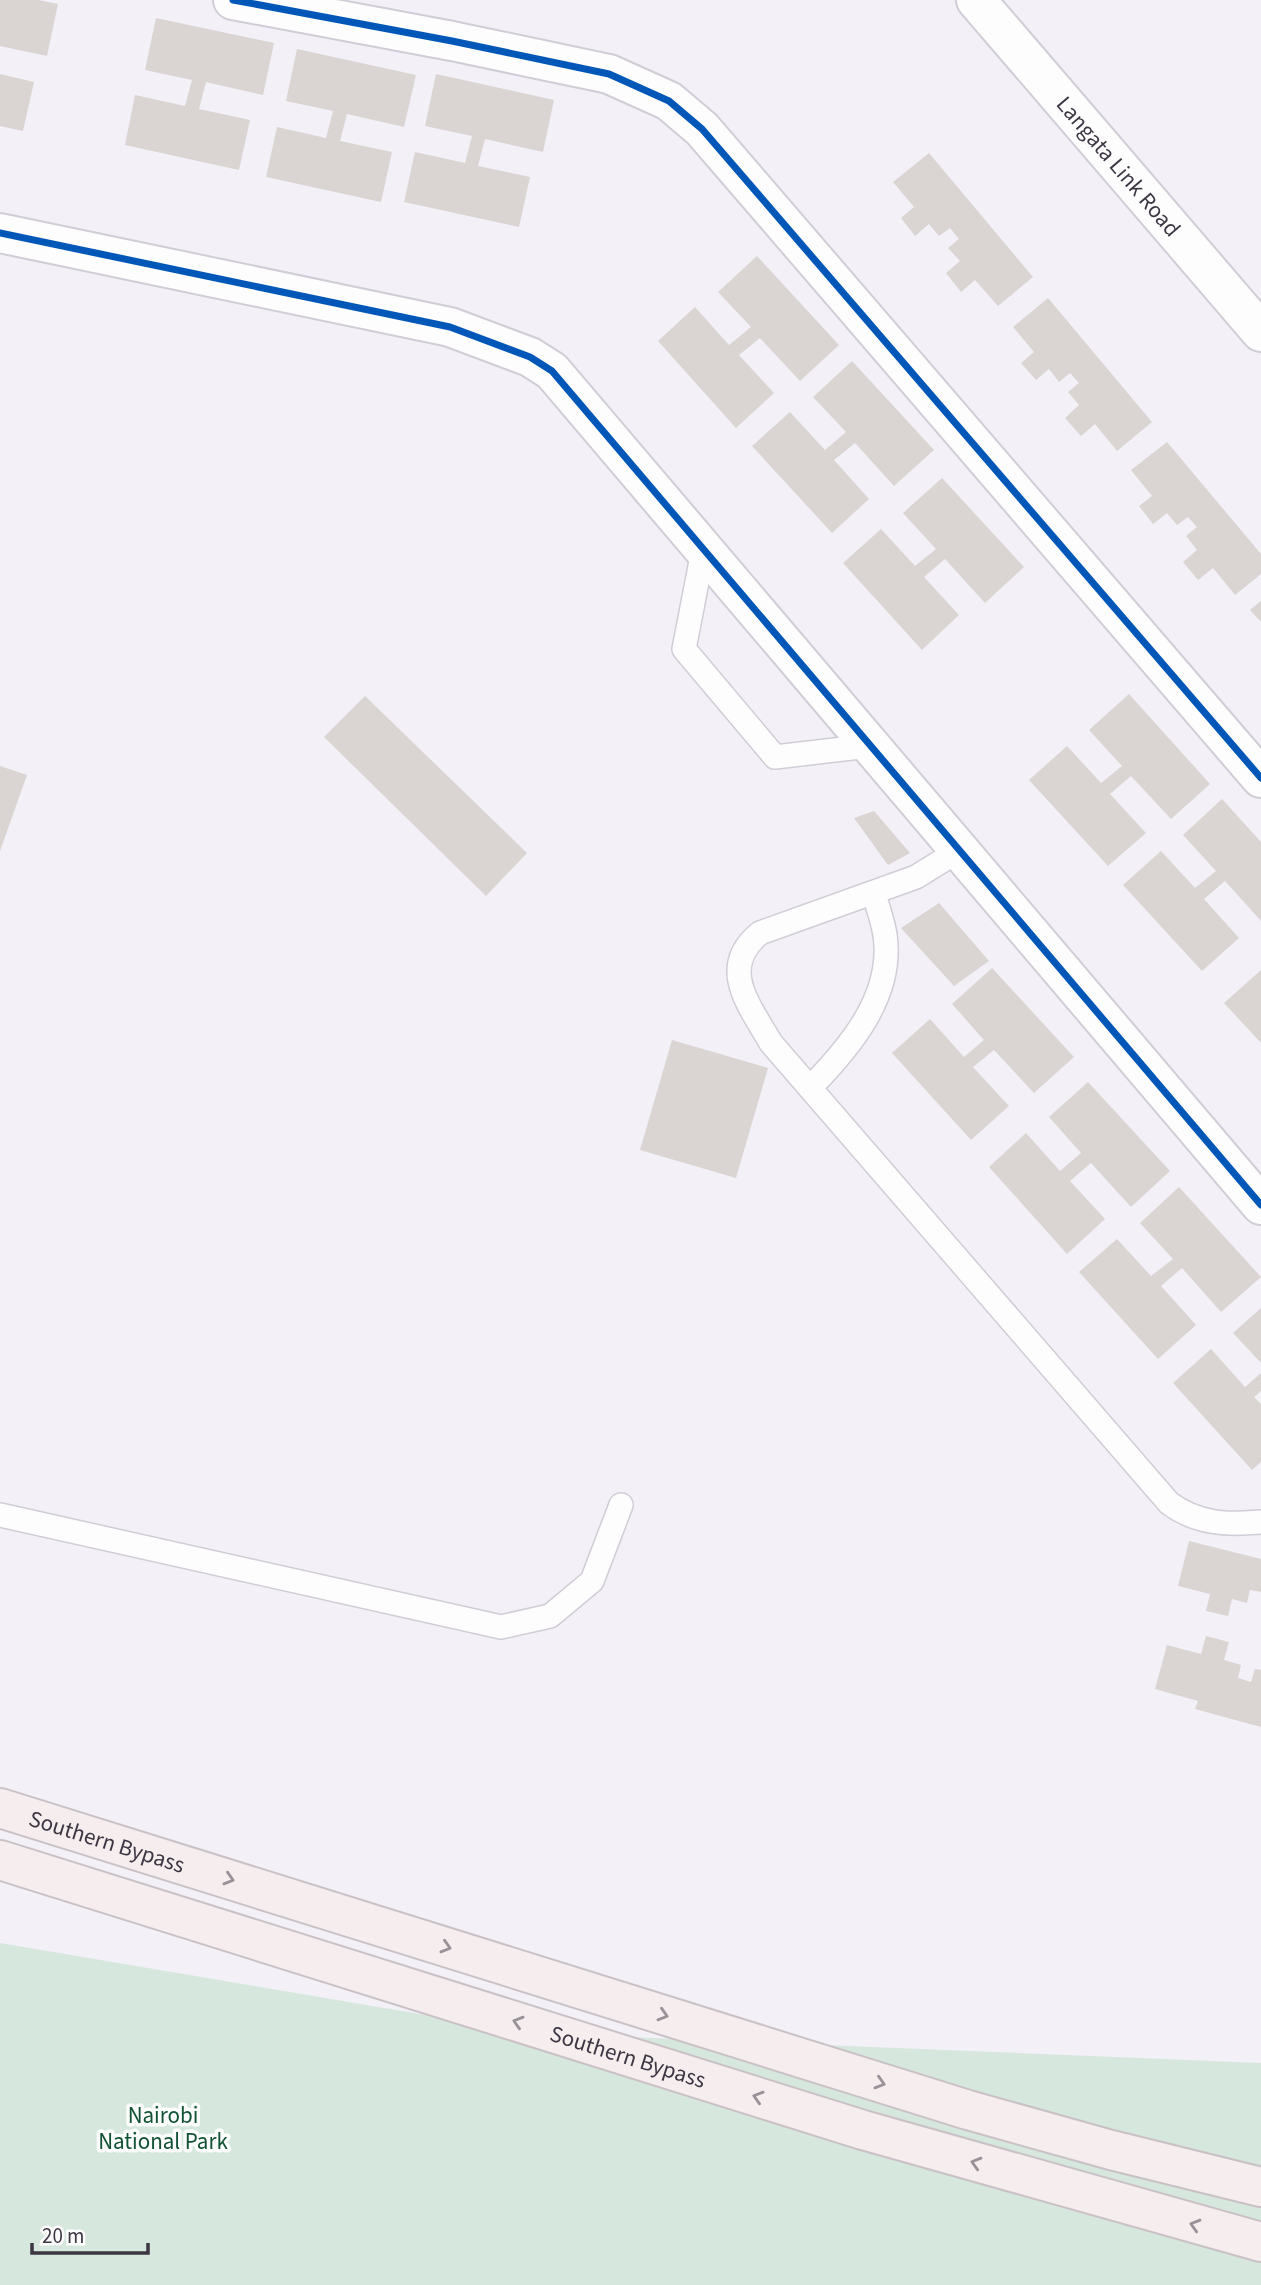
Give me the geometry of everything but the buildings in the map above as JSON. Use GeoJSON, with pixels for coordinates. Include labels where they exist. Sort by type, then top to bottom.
{"type":"FeatureCollection","features":[{"type":"Feature","properties":{"kind":"highway","name":"Southern Bypass"},"geometry":{"type":"LineString","coordinates":[[0,1808],[968,2110],[1111,2150],[1261,2187]]}},
{"type":"Feature","properties":{"kind":"highway","name":"Southern Bypass"},"geometry":{"type":"LineString","coordinates":[[0,1860],[850,2126],[1261,2242]]}},
{"type":"Feature","properties":{"kind":"street"},"geometry":{"type":"LineString","coordinates":[[233,0],[452,40],[610,74],[669,101],[702,130],[1261,778]]}},
{"type":"Feature","properties":{"kind":"street","name":"Langata Link Road"},"geometry":{"type":"LineString","coordinates":[[976,0],[1261,332]]}},
{"type":"Feature","properties":{"kind":"street"},"geometry":{"type":"LineString","coordinates":[[0,233],[450,327],[530,357],[552,371],[572,390],[869,746],[1261,1205]]}},
{"type":"Feature","properties":{"kind":"lane"},"geometry":{"type":"LineString","coordinates":[[704,546],[684,649],[775,757],[869,746]]}},
{"type":"Feature","properties":{"kind":"lane"},"geometry":{"type":"LineString","coordinates":[[958,851],[916,877],[760,933],[744,949],[740,960],[739,985],[771,1043],[1169,1503],[1186,1516],[1206,1522],[1261,1522]]}},
{"type":"Feature","properties":{"kind":"lane"},"geometry":{"type":"LineString","coordinates":[[810,1088],[844,1053],[875,1000],[885,937],[874,892]]}},
{"type":"Feature","properties":{"kind":"lane"},"geometry":{"type":"LineString","coordinates":[[0,1515],[501,1628],[550,1616],[592,1581],[621,1505]]}},
{"type":"Feature","properties":{"kind":"green space","name":"Nairobi National Park"},"geometry":{"type":"Polygon","coordinates":[[[0,1943],[532,2033],[1261,2063],[1261,2285],[0,2285],[0,1943]]]}},
{"type":"Feature","properties":{"kind":"cycle path"},"geometry":{"type":"LineString","coordinates":[[233,0],[609,74],[669,101],[702,129],[1261,778]]}},
{"type":"Feature","properties":{"kind":"cycle path"},"geometry":{"type":"LineString","coordinates":[[0,233],[450,327],[530,357],[552,371],[1261,1205]]}}]}
